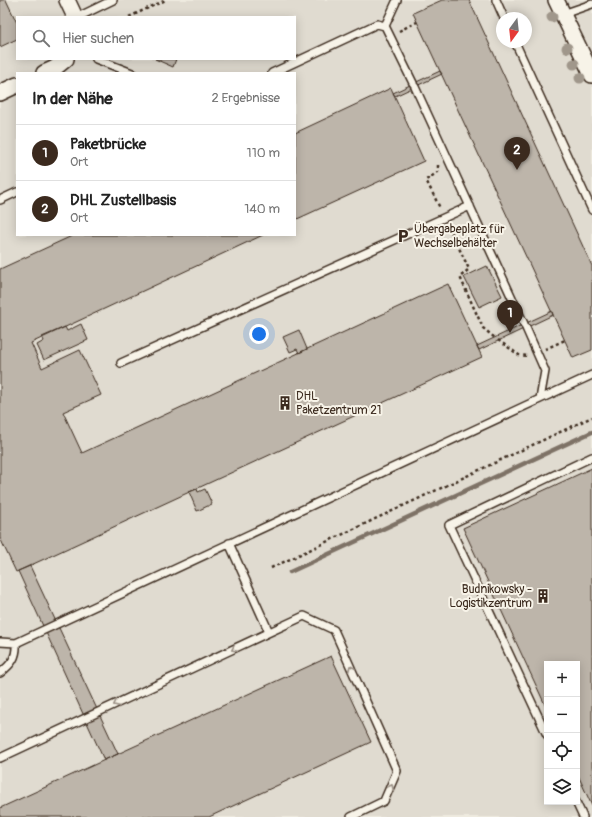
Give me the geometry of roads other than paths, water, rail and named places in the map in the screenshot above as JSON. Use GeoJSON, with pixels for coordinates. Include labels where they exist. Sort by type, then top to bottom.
{"type":"FeatureCollection","features":[{"type":"Feature","properties":{"kind":"street"},"geometry":{"type":"LineString","coordinates":[[67,0],[75,16]]}},
{"type":"Feature","properties":{"kind":"street"},"geometry":{"type":"LineString","coordinates":[[556,0],[592,75]]}},
{"type":"Feature","properties":{"kind":"street"},"geometry":{"type":"LineString","coordinates":[[46,72],[55,68],[65,60]]}},
{"type":"Feature","properties":{"kind":"street"},"geometry":{"type":"LineString","coordinates":[[0,93],[16,85]]}},
{"type":"Feature","properties":{"kind":"lane"},"geometry":{"type":"LineString","coordinates":[[78,16],[113,0]]}},
{"type":"Feature","properties":{"kind":"lane"},"geometry":{"type":"LineString","coordinates":[[385,26],[397,0]]}},
{"type":"Feature","properties":{"kind":"lane"},"geometry":{"type":"LineString","coordinates":[[496,0],[501,12]]}},
{"type":"Feature","properties":{"kind":"lane"},"geometry":{"type":"LineString","coordinates":[[563,14],[592,4]]}},
{"type":"Feature","properties":{"kind":"lane"},"geometry":{"type":"LineString","coordinates":[[274,72],[377,24],[385,26],[414,85],[545,370],[540,399]]}},
{"type":"Feature","properties":{"kind":"lane"},"geometry":{"type":"LineString","coordinates":[[518,48],[592,210]]}},
{"type":"Feature","properties":{"kind":"lane"},"geometry":{"type":"LineString","coordinates":[[99,60],[129,72]]}},
{"type":"Feature","properties":{"kind":"lane"},"geometry":{"type":"LineString","coordinates":[[0,200],[16,192]]}},
{"type":"Feature","properties":{"kind":"lane"},"geometry":{"type":"LineString","coordinates":[[120,364],[470,206]]}},
{"type":"Feature","properties":{"kind":"lane"},"geometry":{"type":"LineString","coordinates":[[0,642],[16,643],[592,375]]}},
{"type":"Feature","properties":{"kind":"lane"},"geometry":{"type":"LineString","coordinates":[[546,733],[449,525],[592,457]]}},
{"type":"Feature","properties":{"kind":"lane"},"geometry":{"type":"LineString","coordinates":[[229,543],[269,632]]}},
{"type":"Feature","properties":{"kind":"lane"},"geometry":{"type":"LineString","coordinates":[[0,758],[304,616],[334,630],[397,771],[384,801],[350,817]]}},
{"type":"Feature","properties":{"kind":"lane"},"geometry":{"type":"LineString","coordinates":[[0,673],[11,663],[16,654],[16,643]]}},
{"type":"Feature","properties":{"kind":"lane"},"geometry":{"type":"LineString","coordinates":[[577,805],[583,817]]}},
{"type":"Feature","properties":{"kind":"waterway"},"geometry":{"type":"LineString","coordinates":[[290,572],[592,432]]}},
{"type":"Feature","properties":{"kind":"place","name":"DHL Zustellbasis"},"geometry":{"type":"Point","coordinates":[517,170]}},
{"type":"Feature","properties":{"kind":"place","name":"Übergabeplatz für Wechselbehälter"},"geometry":{"type":"Point","coordinates":[403,236]}},
{"type":"Feature","properties":{"kind":"place","name":"Paketbrücke"},"geometry":{"type":"Point","coordinates":[510,333]}},
{"type":"Feature","properties":{"kind":"place","name":"DHL Paketzentrum 21"},"geometry":{"type":"Point","coordinates":[285,403]}},
{"type":"Feature","properties":{"kind":"place","name":"Budnikowsky - Logistikzentrum"},"geometry":{"type":"Point","coordinates":[543,596]}}]}
